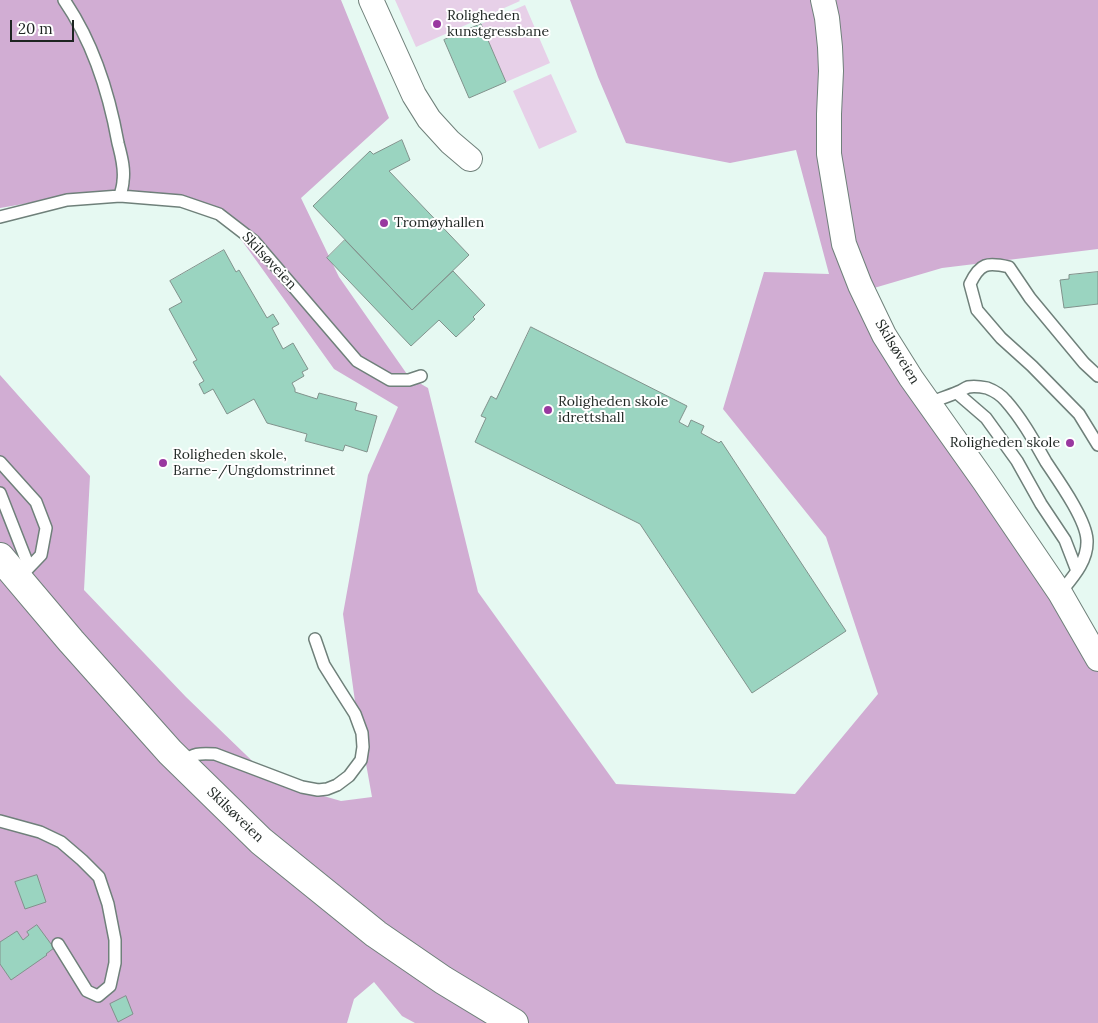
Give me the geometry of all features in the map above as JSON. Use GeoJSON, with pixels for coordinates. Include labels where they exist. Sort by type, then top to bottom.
{"type":"FeatureCollection","features":[{"type":"Feature","properties":{"kind":"main road","name":"Skilsøveien"},"geometry":{"type":"LineString","coordinates":[[0,557],[24,573],[71,641],[170,752],[260,841],[376,934],[443,980],[514,1023]]}},
{"type":"Feature","properties":{"kind":"street"},"geometry":{"type":"LineString","coordinates":[[371,0],[414,95],[429,118],[450,142],[470,159]]}},
{"type":"Feature","properties":{"kind":"street","name":"Skilsøveien"},"geometry":{"type":"LineString","coordinates":[[823,0],[830,47],[829,154],[844,244],[860,285],[884,335],[1060,593],[1098,659]]}},
{"type":"Feature","properties":{"kind":"lane"},"geometry":{"type":"LineString","coordinates":[[64,0],[72,11],[93,52],[112,109],[123,164],[120,196]]}},
{"type":"Feature","properties":{"kind":"lane","name":"Skilsøveien"},"geometry":{"type":"LineString","coordinates":[[0,217],[67,200],[120,196],[180,201],[219,214],[254,241],[358,361],[390,380],[410,380],[422,376]]}},
{"type":"Feature","properties":{"kind":"lane"},"geometry":{"type":"LineString","coordinates":[[1098,376],[1084,363],[1030,298],[1009,267],[993,264],[984,266],[976,272],[970,284],[978,310],[1001,338],[1032,366],[1079,414],[1098,446]]}},
{"type":"Feature","properties":{"kind":"lane"},"geometry":{"type":"LineString","coordinates":[[929,403],[957,393],[967,387],[987,388],[1005,400],[1018,416],[1077,511],[1085,530],[1087,539],[1086,552],[1077,571],[1060,593]]}},
{"type":"Feature","properties":{"kind":"lane"},"geometry":{"type":"LineString","coordinates":[[957,393],[986,418],[1017,461],[1041,504],[1065,540],[1077,571]]}},
{"type":"Feature","properties":{"kind":"lane"},"geometry":{"type":"LineString","coordinates":[[0,462],[36,502],[46,528],[41,555],[24,573],[0,493]]}},
{"type":"Feature","properties":{"kind":"lane"},"geometry":{"type":"LineString","coordinates":[[181,763],[190,756],[200,753],[215,754],[302,786],[318,790],[337,785],[349,776],[361,760],[363,747],[362,733],[356,714],[324,665],[316,639]]}},
{"type":"Feature","properties":{"kind":"lane"},"geometry":{"type":"LineString","coordinates":[[0,821],[40,832],[61,842],[99,877],[108,904],[115,940],[115,963],[110,986],[98,996],[87,991],[58,944]]}},
{"type":"Feature","properties":{"kind":"shaded area"},"geometry":{"type":"Polygon","coordinates":[[[0,0],[341,0],[389,118],[301,198],[339,277],[409,377],[428,388],[478,592],[616,784],[795,794],[878,694],[826,537],[723,409],[764,272],[829,274],[796,150],[730,163],[626,143],[598,77],[570,0],[1098,0],[1098,249],[942,268],[857,293],[1098,661],[1098,1023],[415,1023],[402,1016],[374,982],[354,999],[347,1023],[0,1023],[0,375],[90,476],[84,590],[186,697],[274,782],[341,801],[372,797],[360,738],[343,614],[368,475],[398,407],[334,369],[220,210],[98,191],[0,208],[0,0]]]}},
{"type":"Feature","properties":{"kind":"shaded area","name":"Roligheden kunstgressbane"},"geometry":{"type":"Polygon","coordinates":[[[395,0],[519,0],[520,1],[416,47],[395,0]]]}},
{"type":"Feature","properties":{"kind":"shaded area"},"geometry":{"type":"Polygon","coordinates":[[[525,5],[550,63],[506,82],[481,24],[525,5]]]}},
{"type":"Feature","properties":{"kind":"shaded area"},"geometry":{"type":"Polygon","coordinates":[[[551,74],[577,132],[539,149],[513,91],[551,74]]]}},
{"type":"Feature","properties":{"kind":"building"},"geometry":{"type":"Polygon","coordinates":[[[481,24],[506,82],[469,98],[444,40],[481,24]]]}},
{"type":"Feature","properties":{"kind":"building","name":"Tromøyhallen"},"geometry":{"type":"Polygon","coordinates":[[[402,140],[410,160],[389,171],[469,255],[412,310],[313,206],[370,151],[373,154],[402,140]]]}},
{"type":"Feature","properties":{"kind":"building"},"geometry":{"type":"Polygon","coordinates":[[[345,240],[412,310],[453,271],[485,305],[473,317],[475,319],[456,337],[439,320],[411,346],[327,258],[345,240]]]}},
{"type":"Feature","properties":{"kind":"building"},"geometry":{"type":"Polygon","coordinates":[[[224,250],[236,272],[239,270],[267,318],[273,314],[279,324],[272,328],[283,349],[293,343],[308,369],[302,372],[304,376],[292,383],[295,392],[317,399],[319,393],[357,403],[355,410],[377,416],[367,452],[345,445],[343,451],[305,441],[307,434],[267,423],[254,399],[227,414],[213,389],[204,394],[199,384],[204,381],[193,362],[197,360],[169,309],[182,302],[170,281],[224,250]]]}},
{"type":"Feature","properties":{"kind":"building"},"geometry":{"type":"Polygon","coordinates":[[[1098,272],[1098,304],[1064,308],[1060,280],[1069,279],[1069,275],[1098,272]]]}},
{"type":"Feature","properties":{"kind":"building"},"geometry":{"type":"Polygon","coordinates":[[[531,327],[687,406],[679,422],[688,427],[691,420],[704,426],[701,433],[719,443],[721,441],[846,631],[752,693],[640,524],[475,442],[486,418],[481,416],[491,396],[496,399],[531,327]]]}},
{"type":"Feature","properties":{"kind":"building"},"geometry":{"type":"Polygon","coordinates":[[[37,875],[46,902],[25,909],[15,882],[37,875]]]}},
{"type":"Feature","properties":{"kind":"building"},"geometry":{"type":"Polygon","coordinates":[[[37,925],[54,948],[11,980],[0,964],[0,942],[17,931],[23,940],[29,935],[27,932],[37,925]]]}},
{"type":"Feature","properties":{"kind":"building"},"geometry":{"type":"Polygon","coordinates":[[[126,996],[133,1014],[118,1022],[110,1004],[126,996]]]}},
{"type":"Feature","properties":{"kind":"place","name":"Roligheden kunstgressbane"},"geometry":{"type":"Point","coordinates":[437,24]}},
{"type":"Feature","properties":{"kind":"place","name":"Tromøyhallen"},"geometry":{"type":"Point","coordinates":[384,223]}},
{"type":"Feature","properties":{"kind":"place","name":"Roligheden skole idrettshall"},"geometry":{"type":"Point","coordinates":[548,410]}},
{"type":"Feature","properties":{"kind":"place","name":"Roligheden skole"},"geometry":{"type":"Point","coordinates":[1070,443]}},
{"type":"Feature","properties":{"kind":"place","name":"Roligheden skole, Barne-/Ungdomstrinnet"},"geometry":{"type":"Point","coordinates":[163,463]}}]}
